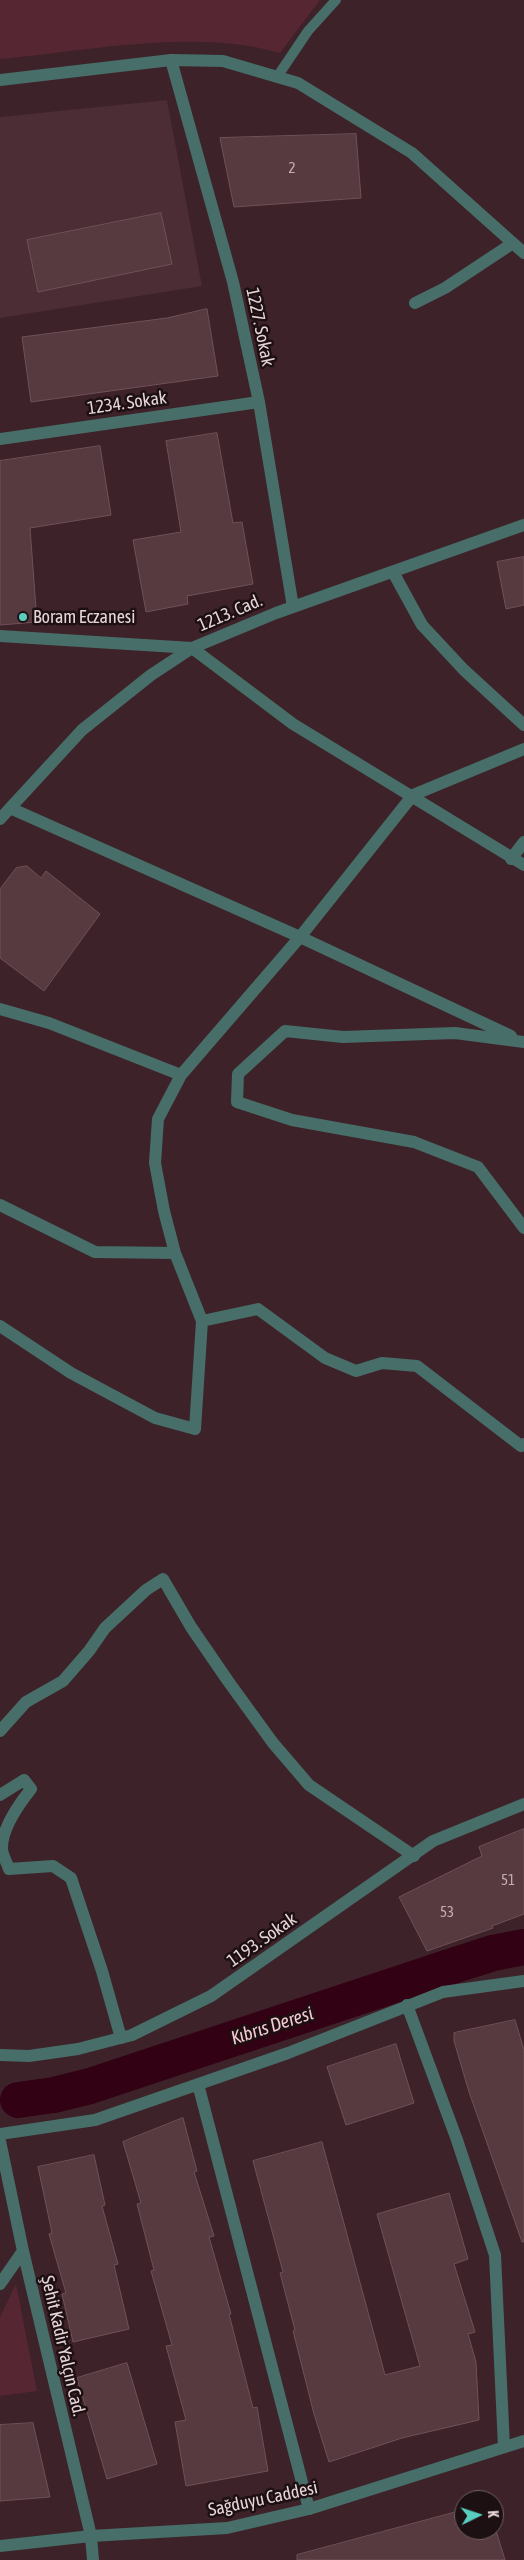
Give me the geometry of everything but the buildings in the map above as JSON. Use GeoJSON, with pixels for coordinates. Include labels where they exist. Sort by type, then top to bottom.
{"type":"FeatureCollection","features":[{"type":"Feature","properties":{"kind":"street"},"geometry":{"type":"LineString","coordinates":[[0,80],[171,60],[223,61],[298,83],[412,153],[524,253]]}},
{"type":"Feature","properties":{"kind":"street","name":"1227. Sokak"},"geometry":{"type":"LineString","coordinates":[[171,60],[233,282],[259,402],[293,607]]}},
{"type":"Feature","properties":{"kind":"street"},"geometry":{"type":"LineString","coordinates":[[415,304],[445,288],[513,243]]}},
{"type":"Feature","properties":{"kind":"street","name":"1234. Sokak"},"geometry":{"type":"LineString","coordinates":[[0,439],[259,402]]}},
{"type":"Feature","properties":{"kind":"street","name":"1213. Cad."},"geometry":{"type":"LineString","coordinates":[[0,818],[82,730],[151,676],[192,648],[293,607],[524,525]]}},
{"type":"Feature","properties":{"kind":"street"},"geometry":{"type":"LineString","coordinates":[[393,572],[422,625],[464,670],[524,725]]}},
{"type":"Feature","properties":{"kind":"street"},"geometry":{"type":"LineString","coordinates":[[0,636],[192,648],[293,724],[413,795],[511,859],[524,865]]}},
{"type":"Feature","properties":{"kind":"street"},"geometry":{"type":"LineString","coordinates":[[2,1331],[71,1373],[155,1418],[195,1429],[202,1321],[175,1253],[155,1162],[158,1119],[180,1075],[300,937],[413,795],[524,749]]}},
{"type":"Feature","properties":{"kind":"street"},"geometry":{"type":"LineString","coordinates":[[10,808],[300,937],[523,1042]]}},
{"type":"Feature","properties":{"kind":"street"},"geometry":{"type":"LineString","coordinates":[[511,859],[524,842]]}},
{"type":"Feature","properties":{"kind":"street"},"geometry":{"type":"LineString","coordinates":[[0,1009],[49,1023],[180,1075]]}},
{"type":"Feature","properties":{"kind":"street"},"geometry":{"type":"LineString","coordinates":[[523,1042],[455,1034],[343,1037],[285,1031],[238,1074],[236,1102],[292,1120],[414,1142],[478,1167],[524,1228]]}},
{"type":"Feature","properties":{"kind":"street"},"geometry":{"type":"LineString","coordinates":[[0,1205],[95,1252],[175,1253]]}},
{"type":"Feature","properties":{"kind":"street"},"geometry":{"type":"LineString","coordinates":[[202,1321],[258,1309],[325,1358],[356,1371],[382,1363],[417,1366],[521,1446],[524,1444]]}},
{"type":"Feature","properties":{"kind":"street"},"geometry":{"type":"LineString","coordinates":[[0,1731],[26,1702],[63,1681],[90,1651],[105,1628],[146,1590],[163,1579],[191,1626],[228,1681],[273,1743],[309,1785],[414,1856]]}},
{"type":"Feature","properties":{"kind":"street"},"geometry":{"type":"LineString","coordinates":[[0,1794],[24,1780],[31,1789],[18,1805],[5,1833],[2,1850],[9,1868],[53,1866],[71,1878],[102,1971],[121,2038]]}},
{"type":"Feature","properties":{"kind":"street","name":"1193. Sokak"},"geometry":{"type":"LineString","coordinates":[[0,2055],[29,2056],[78,2049],[132,2035],[211,1996],[433,1841],[524,1804]]}},
{"type":"Feature","properties":{"kind":"street"},"geometry":{"type":"LineString","coordinates":[[0,2134],[95,2120],[288,2053],[443,1992],[524,1981]]}},
{"type":"Feature","properties":{"kind":"street"},"geometry":{"type":"LineString","coordinates":[[407,2005],[457,2140],[495,2255],[504,2447]]}},
{"type":"Feature","properties":{"kind":"street"},"geometry":{"type":"LineString","coordinates":[[198,2084],[309,2509]]}},
{"type":"Feature","properties":{"kind":"street","name":"Şehit Kadir Yalçın Cad."},"geometry":{"type":"LineString","coordinates":[[0,2140],[22,2252],[91,2536],[93,2560]]}},
{"type":"Feature","properties":{"kind":"street"},"geometry":{"type":"LineString","coordinates":[[0,2284],[22,2252]]}},
{"type":"Feature","properties":{"kind":"street","name":"Sağduyu Caddesi"},"geometry":{"type":"LineString","coordinates":[[0,2546],[91,2536],[227,2528],[309,2509],[524,2441]]}},
{"type":"Feature","properties":{"kind":"lane"},"geometry":{"type":"LineString","coordinates":[[277,77],[308,31],[336,0]]}},
{"type":"Feature","properties":{"kind":"shaded area"},"geometry":{"type":"Polygon","coordinates":[[[0,0],[320,0],[280,53],[247,46],[213,42],[177,42],[104,47],[0,59],[0,0]]]}},
{"type":"Feature","properties":{"kind":"shaded area"},"geometry":{"type":"Polygon","coordinates":[[[167,100],[202,286],[0,318],[0,117],[167,100]]]}},
{"type":"Feature","properties":{"kind":"shaded area"},"geometry":{"type":"Polygon","coordinates":[[[16,2284],[37,2391],[0,2396],[0,2317],[16,2284]]]}},
{"type":"Feature","properties":{"kind":"waterway","name":"Kıbrıs Deresi"},"geometry":{"type":"LineString","coordinates":[[18,2100],[54,2095],[90,2086],[443,1969],[493,1953],[524,1947]]}},
{"type":"Feature","properties":{"kind":"place","name":"Boram Eczanesi"},"geometry":{"type":"Point","coordinates":[23,617]}}]}
